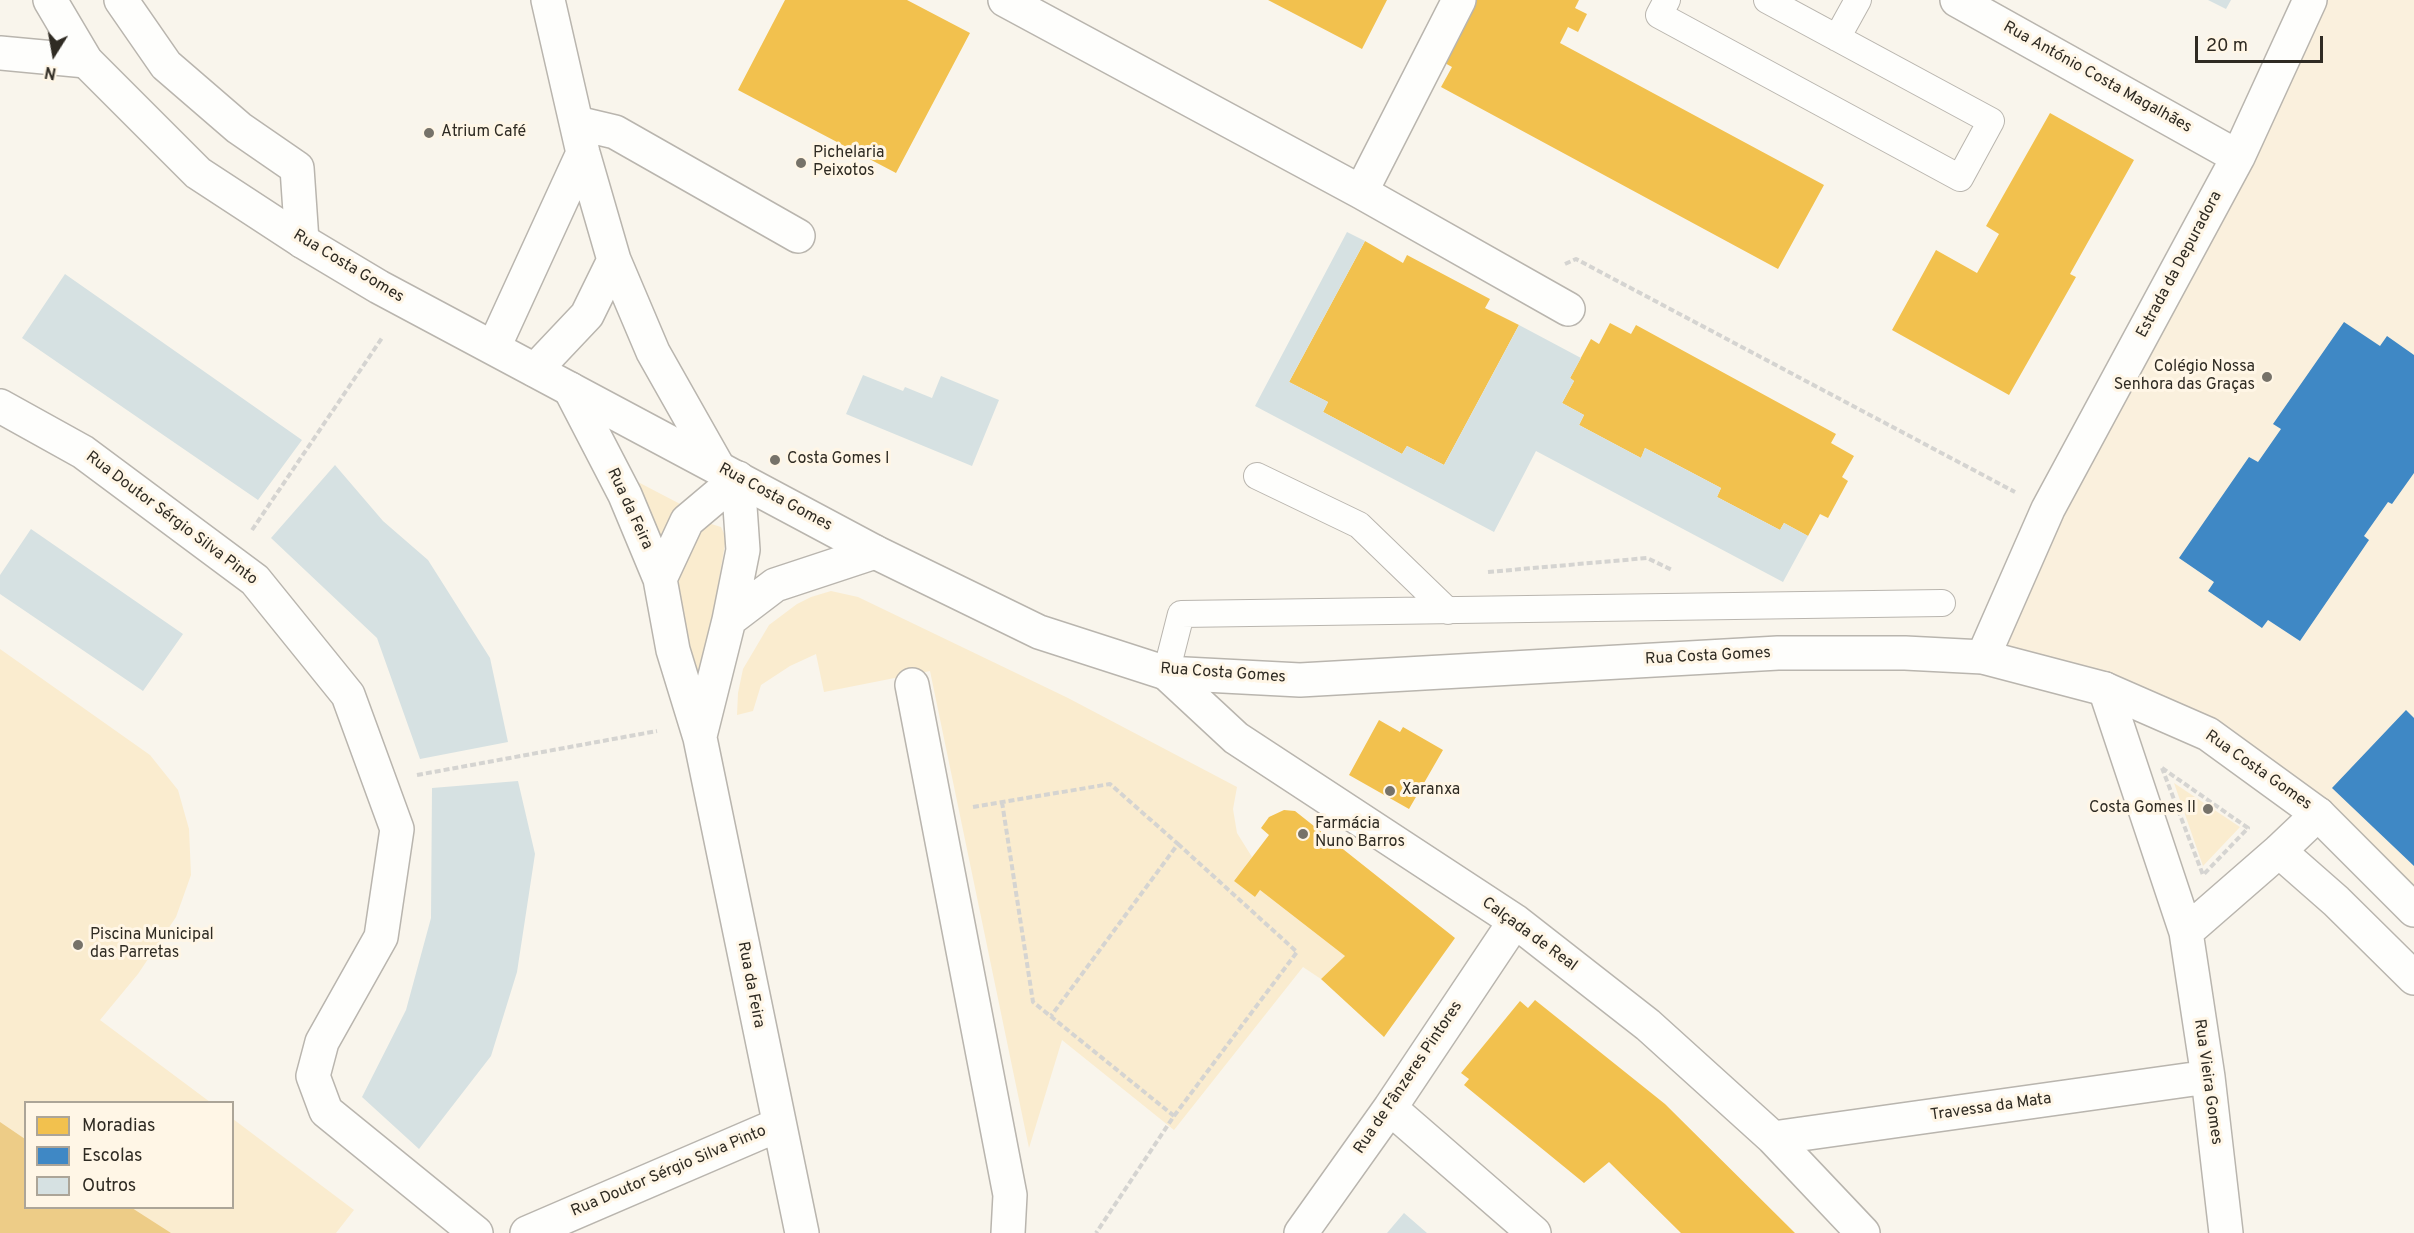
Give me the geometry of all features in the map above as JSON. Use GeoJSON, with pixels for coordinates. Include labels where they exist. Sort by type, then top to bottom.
{"type":"FeatureCollection","features":[{"type":"Feature","properties":{"kind":"street","name":"Rua Costa Gomes"},"geometry":{"type":"LineString","coordinates":[[50,0],[86,61],[198,173],[302,241],[379,287],[875,552],[1040,632],[1166,673],[1300,680],[1779,652],[1905,653],[1983,657],[2105,689],[2208,734],[2318,813],[2414,910]]}},
{"type":"Feature","properties":{"kind":"street"},"geometry":{"type":"LineString","coordinates":[[122,0],[166,65],[239,128],[297,168],[302,241]]}},
{"type":"Feature","properties":{"kind":"street"},"geometry":{"type":"LineString","coordinates":[[548,0],[580,138],[615,260],[653,352],[728,472],[687,521],[660,579]]}},
{"type":"Feature","properties":{"kind":"street"},"geometry":{"type":"LineString","coordinates":[[1005,0],[1361,192],[1568,309]]}},
{"type":"Feature","properties":{"kind":"street"},"geometry":{"type":"LineString","coordinates":[[1361,192],[1459,0]]}},
{"type":"Feature","properties":{"kind":"street","name":"Rua António Costa Magalhães"},"geometry":{"type":"LineString","coordinates":[[1957,0],[2238,157]]}},
{"type":"Feature","properties":{"kind":"street","name":"Estrada da Depuradora"},"geometry":{"type":"LineString","coordinates":[[1983,657],[2048,509],[2238,157],[2310,0]]}},
{"type":"Feature","properties":{"kind":"street"},"geometry":{"type":"LineString","coordinates":[[0,53],[86,61]]}},
{"type":"Feature","properties":{"kind":"street"},"geometry":{"type":"LineString","coordinates":[[580,138],[615,132],[798,236]]}},
{"type":"Feature","properties":{"kind":"street"},"geometry":{"type":"LineString","coordinates":[[494,347],[580,138]]}},
{"type":"Feature","properties":{"kind":"street"},"geometry":{"type":"LineString","coordinates":[[535,370],[587,315],[615,260]]}},
{"type":"Feature","properties":{"kind":"street","name":"Rua da Feira"},"geometry":{"type":"LineString","coordinates":[[570,389],[625,495],[660,579],[673,650],[700,738],[802,1233]]}},
{"type":"Feature","properties":{"kind":"street","name":"Rua Doutor Sérgio Silva Pinto"},"geometry":{"type":"LineString","coordinates":[[0,406],[83,452],[255,580],[348,695],[397,829],[381,937],[322,1042],[313,1076],[326,1111],[476,1233]]}},
{"type":"Feature","properties":{"kind":"street","name":"Rua da Feira"},"geometry":{"type":"LineString","coordinates":[[700,738],[729,620],[743,550],[728,472]]}},
{"type":"Feature","properties":{"kind":"street"},"geometry":{"type":"LineString","coordinates":[[729,620],[775,585],[875,552]]}},
{"type":"Feature","properties":{"kind":"street","name":"Calçada de Real"},"geometry":{"type":"LineString","coordinates":[[1166,673],[1236,738],[1515,921],[1648,1025],[1773,1138],[1863,1233]]}},
{"type":"Feature","properties":{"kind":"street"},"geometry":{"type":"LineString","coordinates":[[912,685],[1010,1196],[1008,1233]]}},
{"type":"Feature","properties":{"kind":"street","name":"Rua Vieira Gomes"},"geometry":{"type":"LineString","coordinates":[[2105,689],[2186,932],[2208,1077],[2226,1233]]}},
{"type":"Feature","properties":{"kind":"street"},"geometry":{"type":"LineString","coordinates":[[2186,932],[2279,851],[2318,813]]}},
{"type":"Feature","properties":{"kind":"street"},"geometry":{"type":"LineString","coordinates":[[2279,851],[2344,909],[2414,978]]}},
{"type":"Feature","properties":{"kind":"street","name":"Rua de Fânzeres Pintores"},"geometry":{"type":"LineString","coordinates":[[1301,1233],[1390,1108],[1515,921]]}},
{"type":"Feature","properties":{"kind":"street","name":"Travessa da Mata"},"geometry":{"type":"LineString","coordinates":[[1773,1138],[2208,1077]]}},
{"type":"Feature","properties":{"kind":"street"},"geometry":{"type":"LineString","coordinates":[[1390,1108],[1534,1233]]}},
{"type":"Feature","properties":{"kind":"street","name":"Rua Doutor Sérgio Silva Pinto"},"geometry":{"type":"LineString","coordinates":[[527,1233],[778,1125]]}},
{"type":"Feature","properties":{"kind":"lane"},"geometry":{"type":"LineString","coordinates":[[1667,0],[1659,15],[1960,178],[1991,121],[1767,0]]}},
{"type":"Feature","properties":{"kind":"lane"},"geometry":{"type":"LineString","coordinates":[[1837,38],[1858,0]]}},
{"type":"Feature","properties":{"kind":"lane"},"geometry":{"type":"LineString","coordinates":[[1257,476],[1359,525],[1448,611]]}},
{"type":"Feature","properties":{"kind":"lane"},"geometry":{"type":"LineString","coordinates":[[1166,673],[1181,614],[1942,603]]}},
{"type":"Feature","properties":{"kind":"path"},"geometry":{"type":"LineString","coordinates":[[1523,282],[1576,260],[2020,495]]}},
{"type":"Feature","properties":{"kind":"path"},"geometry":{"type":"LineString","coordinates":[[247,538],[382,338]]}},
{"type":"Feature","properties":{"kind":"path"},"geometry":{"type":"LineString","coordinates":[[427,773],[667,729]]}},
{"type":"Feature","properties":{"kind":"path"},"geometry":{"type":"LineString","coordinates":[[2162,768],[2248,828],[2203,874],[2199,864],[2162,768]]}},
{"type":"Feature","properties":{"kind":"path"},"geometry":{"type":"LineString","coordinates":[[936,813],[1110,784],[1297,952],[1174,1116],[1096,1233]]}},
{"type":"Feature","properties":{"kind":"path"},"geometry":{"type":"LineString","coordinates":[[1002,802],[1033,1002],[1174,1116]]}},
{"type":"Feature","properties":{"kind":"path"},"geometry":{"type":"LineString","coordinates":[[1051,1016],[1178,844]]}},
{"type":"Feature","properties":{"kind":"shaded area","name":"Colégio Nossa Senhora das Graças"},"geometry":{"type":"Polygon","coordinates":[[[2310,0],[2414,0],[2414,910],[2208,734],[1983,657],[2310,0]]]}},
{"type":"Feature","properties":{"kind":"shaded area"},"geometry":{"type":"Polygon","coordinates":[[[636,481],[684,506],[660,539],[636,481]]]}},
{"type":"Feature","properties":{"kind":"shaded area"},"geometry":{"type":"Polygon","coordinates":[[[708,523],[721,527],[726,538],[703,676],[691,683],[673,604],[680,563],[694,535],[708,523]]]}},
{"type":"Feature","properties":{"kind":"shaded area"},"geometry":{"type":"Polygon","coordinates":[[[831,591],[858,597],[1068,698],[1237,787],[1233,809],[1237,833],[1252,857],[1234,881],[1255,897],[1260,890],[1345,956],[1321,979],[1303,967],[1174,1130],[1062,1040],[1029,1148],[930,671],[824,692],[816,654],[790,666],[761,685],[753,711],[737,715],[738,693],[743,669],[769,625],[797,604],[831,591]]]}},
{"type":"Feature","properties":{"kind":"shaded area","name":"Piscina Municipal das Parretas"},"geometry":{"type":"Polygon","coordinates":[[[0,649],[150,755],[178,790],[189,829],[191,875],[176,917],[138,974],[100,1020],[209,1101],[24,1101],[24,1209],[234,1209],[234,1120],[354,1210],[336,1233],[0,1233],[0,649]]]}},
{"type":"Feature","properties":{"kind":"shaded area"},"geometry":{"type":"Polygon","coordinates":[[[2174,783],[2240,827],[2203,866],[2174,783]]]}},
{"type":"Feature","properties":{"kind":"shaded area"},"geometry":{"type":"Polygon","coordinates":[[[0,1122],[24,1138],[24,1209],[134,1209],[171,1233],[0,1233],[0,1122]]]}},
{"type":"Feature","properties":{"kind":"building: Moradias"},"geometry":{"type":"Polygon","coordinates":[[[785,0],[907,0],[970,33],[896,173],[738,90],[785,0]]]}},
{"type":"Feature","properties":{"kind":"building: Moradias"},"geometry":{"type":"Polygon","coordinates":[[[1268,0],[1387,0],[1362,49],[1268,0]]]}},
{"type":"Feature","properties":{"kind":"building: Moradias"},"geometry":{"type":"Polygon","coordinates":[[[1477,0],[1579,0],[1575,8],[1587,14],[1578,32],[1568,27],[1560,43],[1824,185],[1778,269],[1441,87],[1452,67],[1443,62],[1477,0]]]}},
{"type":"Feature","properties":{"kind":"building: Moradias"},"geometry":{"type":"Polygon","coordinates":[[[2050,113],[2134,160],[2070,274],[2076,277],[2009,395],[1892,330],[1936,250],[1977,273],[1999,234],[1986,226],[2050,113]]]}},
{"type":"Feature","properties":{"kind":"building: Moradias"},"geometry":{"type":"Polygon","coordinates":[[[1365,241],[1403,263],[1407,255],[1490,299],[1485,308],[1519,325],[1444,465],[1407,446],[1402,454],[1323,412],[1328,402],[1289,382],[1365,241]]]}},
{"type":"Feature","properties":{"kind":"building: Moradias"},"geometry":{"type":"Polygon","coordinates":[[[1610,323],[1631,334],[1636,325],[1836,434],[1831,443],[1854,456],[1842,477],[1848,481],[1828,518],[1820,514],[1808,536],[1784,523],[1780,530],[1717,497],[1721,488],[1645,448],[1641,458],[1579,425],[1584,415],[1562,403],[1574,381],[1570,378],[1591,339],[1599,344],[1610,323]]]}},
{"type":"Feature","properties":{"kind":"building: Moradias"},"geometry":{"type":"Polygon","coordinates":[[[1379,720],[1400,732],[1403,727],[1443,750],[1409,809],[1349,775],[1379,720]]]}},
{"type":"Feature","properties":{"kind":"building: Moradias"},"geometry":{"type":"Polygon","coordinates":[[[1284,810],[1295,811],[1455,938],[1384,1037],[1321,979],[1345,956],[1260,890],[1255,897],[1234,881],[1269,835],[1261,828],[1269,817],[1284,810]]]}},
{"type":"Feature","properties":{"kind":"building: Moradias"},"geometry":{"type":"Polygon","coordinates":[[[1535,1000],[1665,1104],[1795,1233],[1681,1233],[1609,1162],[1584,1183],[1464,1085],[1469,1079],[1461,1073],[1520,1001],[1528,1008],[1535,1000]]]}},
{"type":"Feature","properties":{"kind":"building: Escolas"},"geometry":{"type":"Polygon","coordinates":[[[2344,322],[2380,346],[2387,336],[2414,355],[2414,473],[2392,504],[2388,502],[2364,536],[2369,540],[2300,641],[2268,620],[2262,628],[2208,591],[2214,582],[2179,558],[2249,457],[2258,462],[2281,429],[2273,424],[2344,322]]]}},
{"type":"Feature","properties":{"kind":"building: Escolas"},"geometry":{"type":"Polygon","coordinates":[[[2406,710],[2414,718],[2414,866],[2332,788],[2406,710]]]}},
{"type":"Feature","properties":{"kind":"building: Outros"},"geometry":{"type":"Polygon","coordinates":[[[2208,0],[2231,0],[2226,9],[2208,0]]]}},
{"type":"Feature","properties":{"kind":"building: Outros"},"geometry":{"type":"Polygon","coordinates":[[[1347,232],[1365,241],[1289,382],[1328,402],[1323,412],[1402,454],[1407,446],[1444,465],[1519,325],[1581,358],[1570,378],[1574,381],[1562,403],[1584,415],[1579,425],[1641,458],[1645,448],[1721,488],[1717,497],[1780,530],[1784,523],[1808,536],[1783,582],[1536,451],[1494,532],[1255,406],[1347,232]]]}},
{"type":"Feature","properties":{"kind":"building: Outros"},"geometry":{"type":"Polygon","coordinates":[[[65,274],[302,440],[258,500],[22,338],[65,274]]]}},
{"type":"Feature","properties":{"kind":"building: Outros"},"geometry":{"type":"Polygon","coordinates":[[[863,375],[903,391],[905,387],[932,398],[941,376],[999,400],[972,466],[846,414],[863,375]]]}},
{"type":"Feature","properties":{"kind":"building: Outros"},"geometry":{"type":"Polygon","coordinates":[[[335,465],[383,521],[428,560],[490,658],[508,742],[420,759],[377,638],[271,538],[335,465]]]}},
{"type":"Feature","properties":{"kind":"building: Outros"},"geometry":{"type":"Polygon","coordinates":[[[31,529],[183,634],[143,691],[0,594],[0,575],[31,529]]]}},
{"type":"Feature","properties":{"kind":"building: Outros"},"geometry":{"type":"Polygon","coordinates":[[[518,781],[535,854],[517,972],[491,1056],[419,1149],[362,1097],[406,1010],[431,918],[432,788],[518,781]]]}},
{"type":"Feature","properties":{"kind":"building: Outros"},"geometry":{"type":"Polygon","coordinates":[[[1404,1213],[1427,1233],[1387,1233],[1404,1213]]]}},
{"type":"Feature","properties":{"kind":"place","name":"Atrium Café"},"geometry":{"type":"Point","coordinates":[429,133]}},
{"type":"Feature","properties":{"kind":"place","name":"Pichelaria Peixotos"},"geometry":{"type":"Point","coordinates":[801,163]}},
{"type":"Feature","properties":{"kind":"place","name":"Colégio Nossa Senhora das Graças"},"geometry":{"type":"Point","coordinates":[2267,377]}},
{"type":"Feature","properties":{"kind":"place","name":"Costa Gomes I"},"geometry":{"type":"Point","coordinates":[775,460]}},
{"type":"Feature","properties":{"kind":"place","name":"Xaranxa"},"geometry":{"type":"Point","coordinates":[1390,791]}},
{"type":"Feature","properties":{"kind":"place","name":"Costa Gomes II"},"geometry":{"type":"Point","coordinates":[2208,809]}},
{"type":"Feature","properties":{"kind":"place","name":"Farmácia Nuno Barros"},"geometry":{"type":"Point","coordinates":[1303,834]}},
{"type":"Feature","properties":{"kind":"place","name":"Piscina Municipal das Parretas"},"geometry":{"type":"Point","coordinates":[78,945]}}]}
